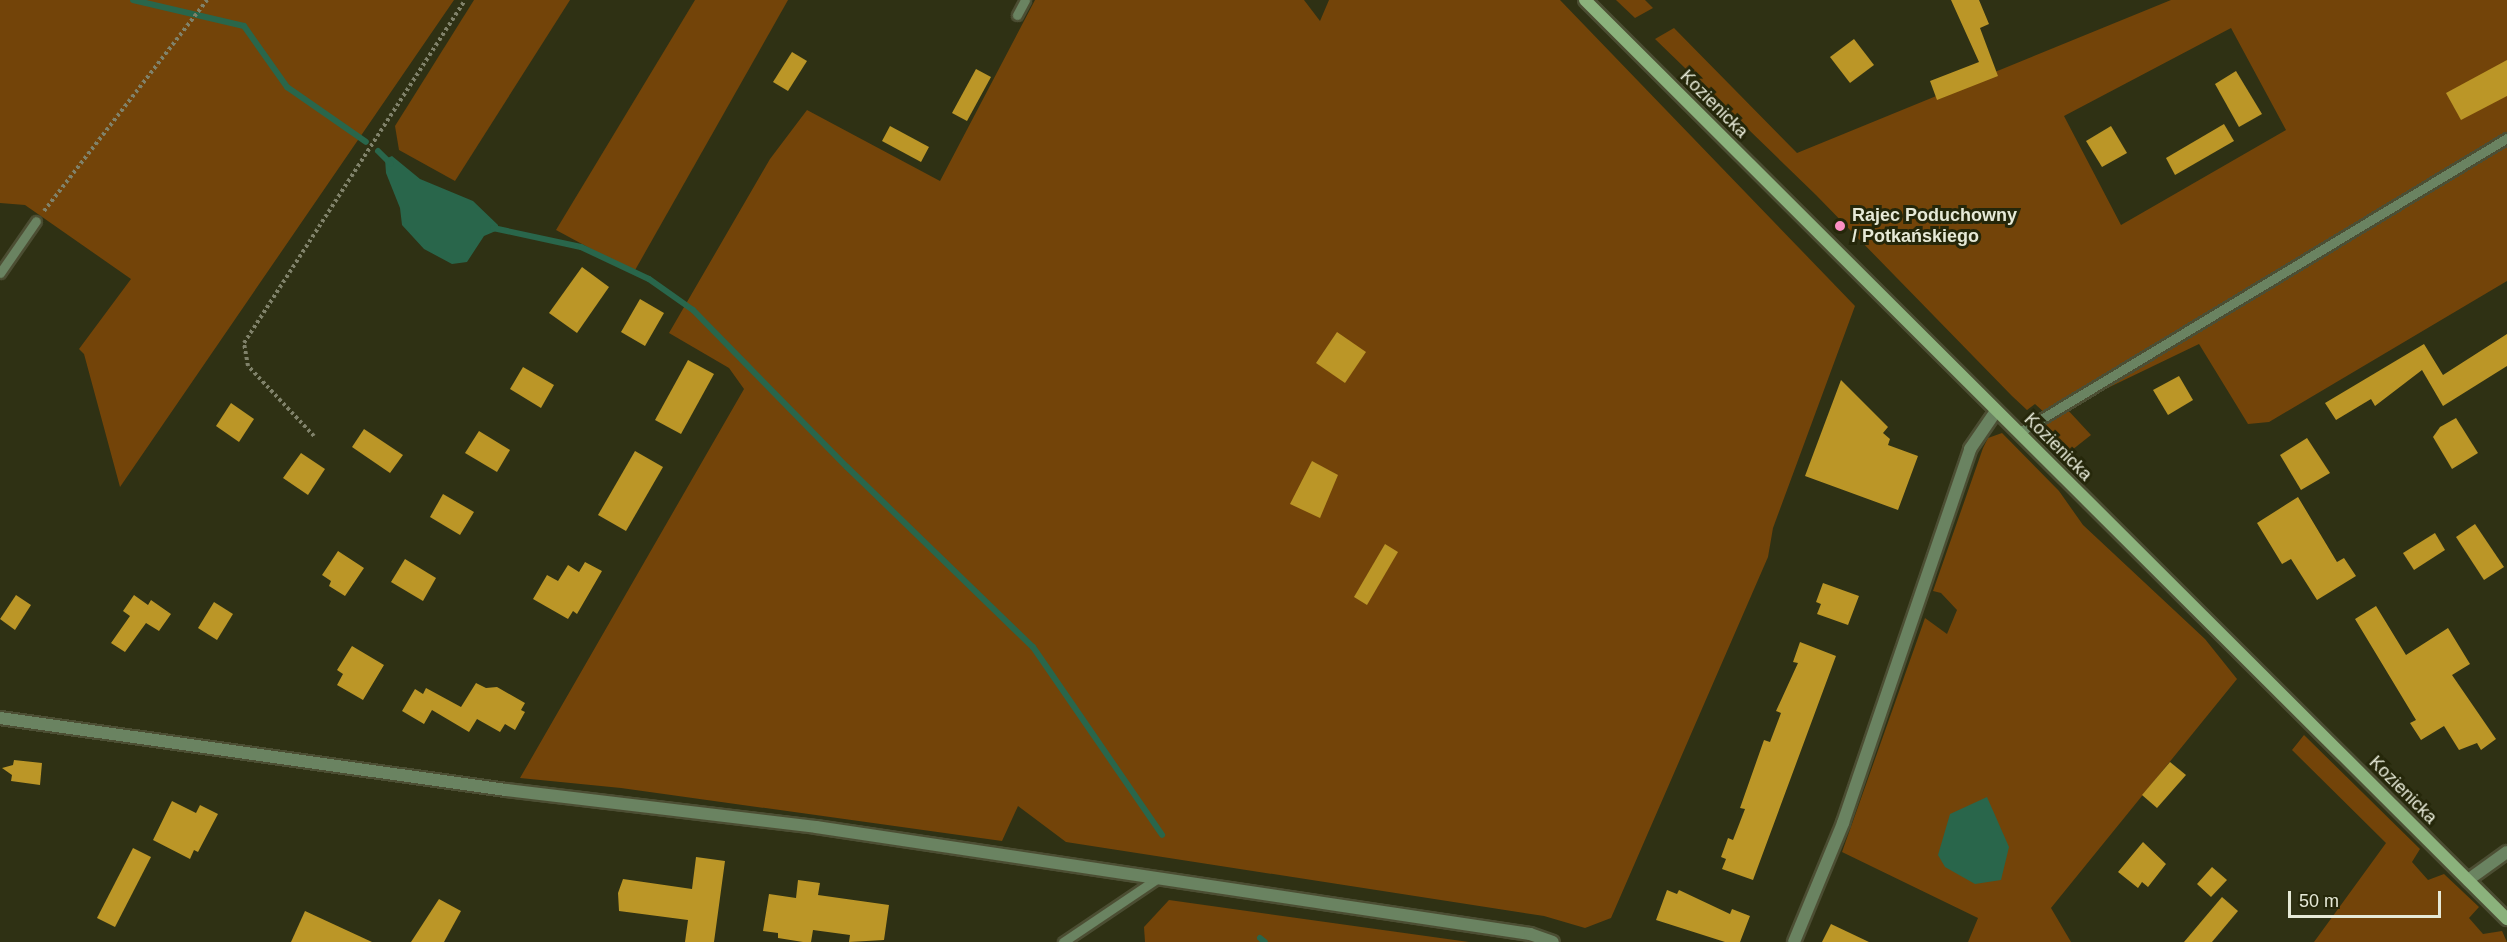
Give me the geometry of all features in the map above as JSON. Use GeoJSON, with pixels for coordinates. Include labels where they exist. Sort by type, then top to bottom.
{"type":"FeatureCollection","features":[{"type":"Feature","properties":{"kind":"main road","name":"Kozienicka"},"geometry":{"type":"LineString","coordinates":[[1585,0],[2507,919]]}},
{"type":"Feature","properties":{"kind":"street"},"geometry":{"type":"LineString","coordinates":[[1794,942],[1843,823],[1970,449],[1996,411]]}},
{"type":"Feature","properties":{"kind":"street"},"geometry":{"type":"LineString","coordinates":[[0,718],[506,790],[816,827],[1530,934],[1553,942]]}},
{"type":"Feature","properties":{"kind":"street"},"geometry":{"type":"LineString","coordinates":[[2468,880],[2507,852]]}},
{"type":"Feature","properties":{"kind":"lane"},"geometry":{"type":"LineString","coordinates":[[1017,15],[1025,0]]}},
{"type":"Feature","properties":{"kind":"lane"},"geometry":{"type":"LineString","coordinates":[[2018,433],[2507,138]]}},
{"type":"Feature","properties":{"kind":"lane"},"geometry":{"type":"LineString","coordinates":[[0,273],[36,221]]}},
{"type":"Feature","properties":{"kind":"lane"},"geometry":{"type":"LineString","coordinates":[[1064,942],[1158,878]]}},
{"type":"Feature","properties":{"kind":"path"},"geometry":{"type":"LineString","coordinates":[[36,221],[207,0]]}},
{"type":"Feature","properties":{"kind":"path"},"geometry":{"type":"LineString","coordinates":[[314,436],[248,366],[244,343],[465,0]]}},
{"type":"Feature","properties":{"kind":"shaded area"},"geometry":{"type":"Polygon","coordinates":[[[0,0],[454,0],[120,487],[84,354],[79,349],[131,279],[25,205],[0,203],[0,0]]]}},
{"type":"Feature","properties":{"kind":"shaded area"},"geometry":{"type":"Polygon","coordinates":[[[474,0],[570,0],[455,181],[399,150],[395,126],[474,0]]]}},
{"type":"Feature","properties":{"kind":"shaded area"},"geometry":{"type":"Polygon","coordinates":[[[695,0],[788,0],[634,272],[556,230],[695,0]]]}},
{"type":"Feature","properties":{"kind":"shaded area"},"geometry":{"type":"Polygon","coordinates":[[[1035,0],[1304,0],[1320,21],[1329,0],[1560,0],[1855,306],[1773,528],[1768,557],[1611,918],[1585,928],[1544,916],[1066,842],[1018,806],[1002,841],[621,788],[520,778],[744,389],[729,368],[669,333],[770,159],[807,110],[940,181],[1035,0]]]}},
{"type":"Feature","properties":{"kind":"shaded area"},"geometry":{"type":"Polygon","coordinates":[[[1616,0],[1645,0],[1653,8],[1635,18],[1616,0]]]}},
{"type":"Feature","properties":{"kind":"shaded area"},"geometry":{"type":"Polygon","coordinates":[[[2171,0],[2507,0],[2507,281],[2269,422],[2248,424],[2199,344],[2066,408],[2091,435],[2072,450],[2063,450],[2040,429],[2046,414],[2035,404],[2027,410],[2012,396],[1816,195],[1655,39],[1674,28],[1797,153],[2171,0]],[[2231,28],[2064,116],[2121,225],[2286,130],[2231,28]]]}},
{"type":"Feature","properties":{"kind":"shaded area"},"geometry":{"type":"Polygon","coordinates":[[[392,156],[420,179],[473,201],[498,225],[498,230],[484,236],[467,262],[452,264],[424,249],[402,225],[400,208],[386,173],[385,159],[392,156]]]}},
{"type":"Feature","properties":{"kind":"shaded area"},"geometry":{"type":"Polygon","coordinates":[[[2002,433],[2059,491],[2083,525],[2205,639],[2237,679],[2051,908],[2071,942],[1968,942],[1978,918],[1842,852],[1925,618],[1947,634],[1957,610],[1941,593],[1933,591],[1983,448],[1988,438],[2002,433]]]}},
{"type":"Feature","properties":{"kind":"shaded area"},"geometry":{"type":"Polygon","coordinates":[[[2304,735],[2420,849],[2412,862],[2428,880],[2444,874],[2479,907],[2469,918],[2483,934],[2502,931],[2507,942],[2314,942],[2386,843],[2292,750],[2304,735]]]}},
{"type":"Feature","properties":{"kind":"shaded area"},"geometry":{"type":"Polygon","coordinates":[[[1987,797],[2009,847],[2001,880],[1975,884],[1945,867],[1938,855],[1950,814],[1987,797]]]}},
{"type":"Feature","properties":{"kind":"shaded area"},"geometry":{"type":"Polygon","coordinates":[[[1169,900],[1469,942],[1145,942],[1144,927],[1169,900]]]}},
{"type":"Feature","properties":{"kind":"building"},"geometry":{"type":"Polygon","coordinates":[[[1951,0],[1979,0],[1989,24],[1980,28],[1998,76],[1937,100],[1930,81],[1979,62],[1951,0]]]}},
{"type":"Feature","properties":{"kind":"building"},"geometry":{"type":"Polygon","coordinates":[[[1854,39],[1874,65],[1850,83],[1830,57],[1854,39]]]}},
{"type":"Feature","properties":{"kind":"building"},"geometry":{"type":"Polygon","coordinates":[[[792,52],[807,61],[788,91],[773,82],[792,52]]]}},
{"type":"Feature","properties":{"kind":"building"},"geometry":{"type":"Polygon","coordinates":[[[2507,60],[2507,96],[2461,120],[2446,93],[2507,60]]]}},
{"type":"Feature","properties":{"kind":"building"},"geometry":{"type":"Polygon","coordinates":[[[976,69],[991,77],[967,121],[952,113],[976,69]]]}},
{"type":"Feature","properties":{"kind":"building"},"geometry":{"type":"Polygon","coordinates":[[[2236,71],[2262,114],[2239,127],[2215,84],[2236,71]]]}},
{"type":"Feature","properties":{"kind":"building"},"geometry":{"type":"Polygon","coordinates":[[[2224,124],[2234,141],[2175,175],[2166,158],[2224,124]]]}},
{"type":"Feature","properties":{"kind":"building"},"geometry":{"type":"Polygon","coordinates":[[[890,126],[929,147],[921,162],[882,141],[890,126]]]}},
{"type":"Feature","properties":{"kind":"building"},"geometry":{"type":"Polygon","coordinates":[[[2111,126],[2127,153],[2102,167],[2086,141],[2111,126]]]}},
{"type":"Feature","properties":{"kind":"building"},"geometry":{"type":"Polygon","coordinates":[[[582,267],[609,287],[577,333],[549,313],[582,267]]]}},
{"type":"Feature","properties":{"kind":"building"},"geometry":{"type":"Polygon","coordinates":[[[640,299],[664,313],[645,346],[621,332],[640,299]]]}},
{"type":"Feature","properties":{"kind":"building"},"geometry":{"type":"Polygon","coordinates":[[[1337,332],[1366,352],[1345,383],[1316,363],[1337,332]]]}},
{"type":"Feature","properties":{"kind":"building"},"geometry":{"type":"Polygon","coordinates":[[[2507,334],[2507,366],[2443,406],[2422,370],[2375,406],[2371,399],[2336,420],[2325,403],[2424,344],[2443,375],[2507,334]]]}},
{"type":"Feature","properties":{"kind":"building"},"geometry":{"type":"Polygon","coordinates":[[[688,360],[714,374],[681,434],[655,420],[688,360]]]}},
{"type":"Feature","properties":{"kind":"building"},"geometry":{"type":"Polygon","coordinates":[[[523,367],[554,385],[541,408],[510,389],[523,367]]]}},
{"type":"Feature","properties":{"kind":"building"},"geometry":{"type":"Polygon","coordinates":[[[2179,376],[2193,400],[2168,415],[2153,390],[2179,376]]]}},
{"type":"Feature","properties":{"kind":"building"},"geometry":{"type":"Polygon","coordinates":[[[1841,380],[1888,427],[1883,433],[1890,439],[1888,445],[1918,456],[1898,510],[1805,476],[1841,380]]]}},
{"type":"Feature","properties":{"kind":"building"},"geometry":{"type":"Polygon","coordinates":[[[231,403],[254,419],[239,442],[216,426],[231,403]]]}},
{"type":"Feature","properties":{"kind":"building"},"geometry":{"type":"Polygon","coordinates":[[[2456,418],[2478,453],[2452,469],[2433,437],[2440,427],[2456,418]]]}},
{"type":"Feature","properties":{"kind":"building"},"geometry":{"type":"Polygon","coordinates":[[[364,429],[403,455],[390,473],[352,447],[364,429]]]}},
{"type":"Feature","properties":{"kind":"building"},"geometry":{"type":"Polygon","coordinates":[[[479,431],[510,450],[497,472],[465,453],[479,431]]]}},
{"type":"Feature","properties":{"kind":"building"},"geometry":{"type":"Polygon","coordinates":[[[2307,438],[2330,473],[2301,490],[2280,455],[2307,438]]]}},
{"type":"Feature","properties":{"kind":"building"},"geometry":{"type":"Polygon","coordinates":[[[635,451],[663,467],[626,531],[598,515],[635,451]]]}},
{"type":"Feature","properties":{"kind":"building"},"geometry":{"type":"Polygon","coordinates":[[[301,453],[325,469],[308,495],[283,478],[301,453]]]}},
{"type":"Feature","properties":{"kind":"building"},"geometry":{"type":"Polygon","coordinates":[[[1312,461],[1338,475],[1320,518],[1290,504],[1312,461]]]}},
{"type":"Feature","properties":{"kind":"building"},"geometry":{"type":"Polygon","coordinates":[[[443,494],[474,512],[460,535],[430,517],[443,494]]]}},
{"type":"Feature","properties":{"kind":"building"},"geometry":{"type":"Polygon","coordinates":[[[2298,497],[2337,562],[2344,558],[2356,576],[2317,600],[2291,559],[2282,564],[2257,523],[2298,497]]]}},
{"type":"Feature","properties":{"kind":"building"},"geometry":{"type":"Polygon","coordinates":[[[2475,524],[2504,567],[2484,580],[2456,537],[2475,524]]]}},
{"type":"Feature","properties":{"kind":"building"},"geometry":{"type":"Polygon","coordinates":[[[2435,533],[2445,550],[2414,570],[2403,553],[2435,533]]]}},
{"type":"Feature","properties":{"kind":"building"},"geometry":{"type":"Polygon","coordinates":[[[1385,544],[1398,552],[1367,605],[1354,597],[1385,544]]]}},
{"type":"Feature","properties":{"kind":"building"},"geometry":{"type":"Polygon","coordinates":[[[338,551],[364,568],[345,596],[329,586],[331,581],[322,575],[338,551]]]}},
{"type":"Feature","properties":{"kind":"building"},"geometry":{"type":"Polygon","coordinates":[[[405,559],[436,578],[423,601],[391,582],[405,559]]]}},
{"type":"Feature","properties":{"kind":"building"},"geometry":{"type":"Polygon","coordinates":[[[585,562],[602,571],[577,614],[573,611],[568,619],[533,599],[547,575],[558,581],[568,565],[579,572],[585,562]]]}},
{"type":"Feature","properties":{"kind":"building"},"geometry":{"type":"Polygon","coordinates":[[[1823,583],[1859,596],[1848,625],[1817,614],[1821,604],[1816,602],[1823,583]]]}},
{"type":"Feature","properties":{"kind":"building"},"geometry":{"type":"Polygon","coordinates":[[[16,595],[31,605],[15,630],[0,619],[16,595]]]}},
{"type":"Feature","properties":{"kind":"building"},"geometry":{"type":"Polygon","coordinates":[[[134,595],[148,605],[151,600],[171,614],[159,631],[146,623],[125,652],[111,643],[130,616],[123,611],[134,595]]]}},
{"type":"Feature","properties":{"kind":"building"},"geometry":{"type":"Polygon","coordinates":[[[214,602],[233,614],[217,640],[198,628],[214,602]]]}},
{"type":"Feature","properties":{"kind":"building"},"geometry":{"type":"Polygon","coordinates":[[[2376,606],[2406,655],[2448,628],[2470,664],[2452,675],[2496,739],[2481,750],[2477,743],[2459,750],[2444,726],[2421,740],[2410,723],[2416,720],[2355,619],[2376,606]]]}},
{"type":"Feature","properties":{"kind":"building"},"geometry":{"type":"Polygon","coordinates":[[[1800,642],[1836,656],[1753,880],[1722,869],[1726,859],[1721,857],[1728,838],[1733,840],[1745,809],[1740,808],[1764,740],[1770,742],[1781,713],[1776,711],[1798,663],[1793,662],[1800,642]]]}},
{"type":"Feature","properties":{"kind":"building"},"geometry":{"type":"Polygon","coordinates":[[[352,646],[384,665],[363,700],[337,685],[343,674],[337,670],[352,646]]]}},
{"type":"Feature","properties":{"kind":"building"},"geometry":{"type":"Polygon","coordinates":[[[476,683],[486,688],[497,687],[525,703],[521,710],[525,712],[515,730],[505,724],[500,732],[477,719],[469,732],[432,710],[424,724],[402,711],[415,689],[423,694],[426,688],[461,707],[476,683]]]}},
{"type":"Feature","properties":{"kind":"building"},"geometry":{"type":"Polygon","coordinates":[[[14,760],[42,763],[40,785],[11,781],[12,775],[2,768],[13,765],[14,760]]]}},
{"type":"Feature","properties":{"kind":"building"},"geometry":{"type":"Polygon","coordinates":[[[2170,762],[2186,775],[2157,808],[2142,795],[2170,762]]]}},
{"type":"Feature","properties":{"kind":"building"},"geometry":{"type":"Polygon","coordinates":[[[172,801],[196,813],[200,805],[218,814],[198,852],[194,850],[190,859],[153,840],[172,801]]]}},
{"type":"Feature","properties":{"kind":"building"},"geometry":{"type":"Polygon","coordinates":[[[2143,842],[2166,864],[2148,887],[2142,882],[2138,888],[2118,872],[2143,842]]]}},
{"type":"Feature","properties":{"kind":"building"},"geometry":{"type":"Polygon","coordinates":[[[133,848],[151,857],[115,927],[97,918],[133,848]]]}},
{"type":"Feature","properties":{"kind":"building"},"geometry":{"type":"Polygon","coordinates":[[[696,857],[725,861],[714,942],[685,942],[688,920],[619,911],[618,893],[623,879],[692,889],[696,857]]]}},
{"type":"Feature","properties":{"kind":"building"},"geometry":{"type":"Polygon","coordinates":[[[2212,867],[2227,880],[2211,897],[2197,884],[2212,867]]]}},
{"type":"Feature","properties":{"kind":"building"},"geometry":{"type":"Polygon","coordinates":[[[798,880],[820,883],[818,895],[889,905],[884,940],[849,942],[850,935],[813,930],[811,942],[803,942],[778,938],[778,933],[763,931],[769,894],[796,898],[798,880]]]}},
{"type":"Feature","properties":{"kind":"building"},"geometry":{"type":"Polygon","coordinates":[[[1667,890],[1677,894],[1679,890],[1730,914],[1732,909],[1750,916],[1740,942],[1725,942],[1656,920],[1667,890]]]}},
{"type":"Feature","properties":{"kind":"building"},"geometry":{"type":"Polygon","coordinates":[[[2222,897],[2238,911],[2212,942],[2184,942],[2222,897]]]}},
{"type":"Feature","properties":{"kind":"building"},"geometry":{"type":"Polygon","coordinates":[[[439,899],[461,911],[444,942],[411,942],[439,899]]]}},
{"type":"Feature","properties":{"kind":"building"},"geometry":{"type":"Polygon","coordinates":[[[305,911],[372,942],[291,942],[305,911]]]}},
{"type":"Feature","properties":{"kind":"building"},"geometry":{"type":"Polygon","coordinates":[[[1831,924],[1869,942],[1822,942],[1831,924]]]}},
{"type":"Feature","properties":{"kind":"waterway"},"geometry":{"type":"LineString","coordinates":[[133,0],[244,26],[287,87],[366,142]]}},
{"type":"Feature","properties":{"kind":"waterway"},"geometry":{"type":"LineString","coordinates":[[378,151],[391,164]]}},
{"type":"Feature","properties":{"kind":"waterway"},"geometry":{"type":"LineString","coordinates":[[493,228],[581,247],[649,279],[693,310],[847,467],[1033,647],[1162,835]]}},
{"type":"Feature","properties":{"kind":"waterway"},"geometry":{"type":"LineString","coordinates":[[1260,938],[1265,942]]}},
{"type":"Feature","properties":{"kind":"place","name":"Rajec Poduchowny / Potkańskiego"},"geometry":{"type":"Point","coordinates":[1840,226]}}]}
